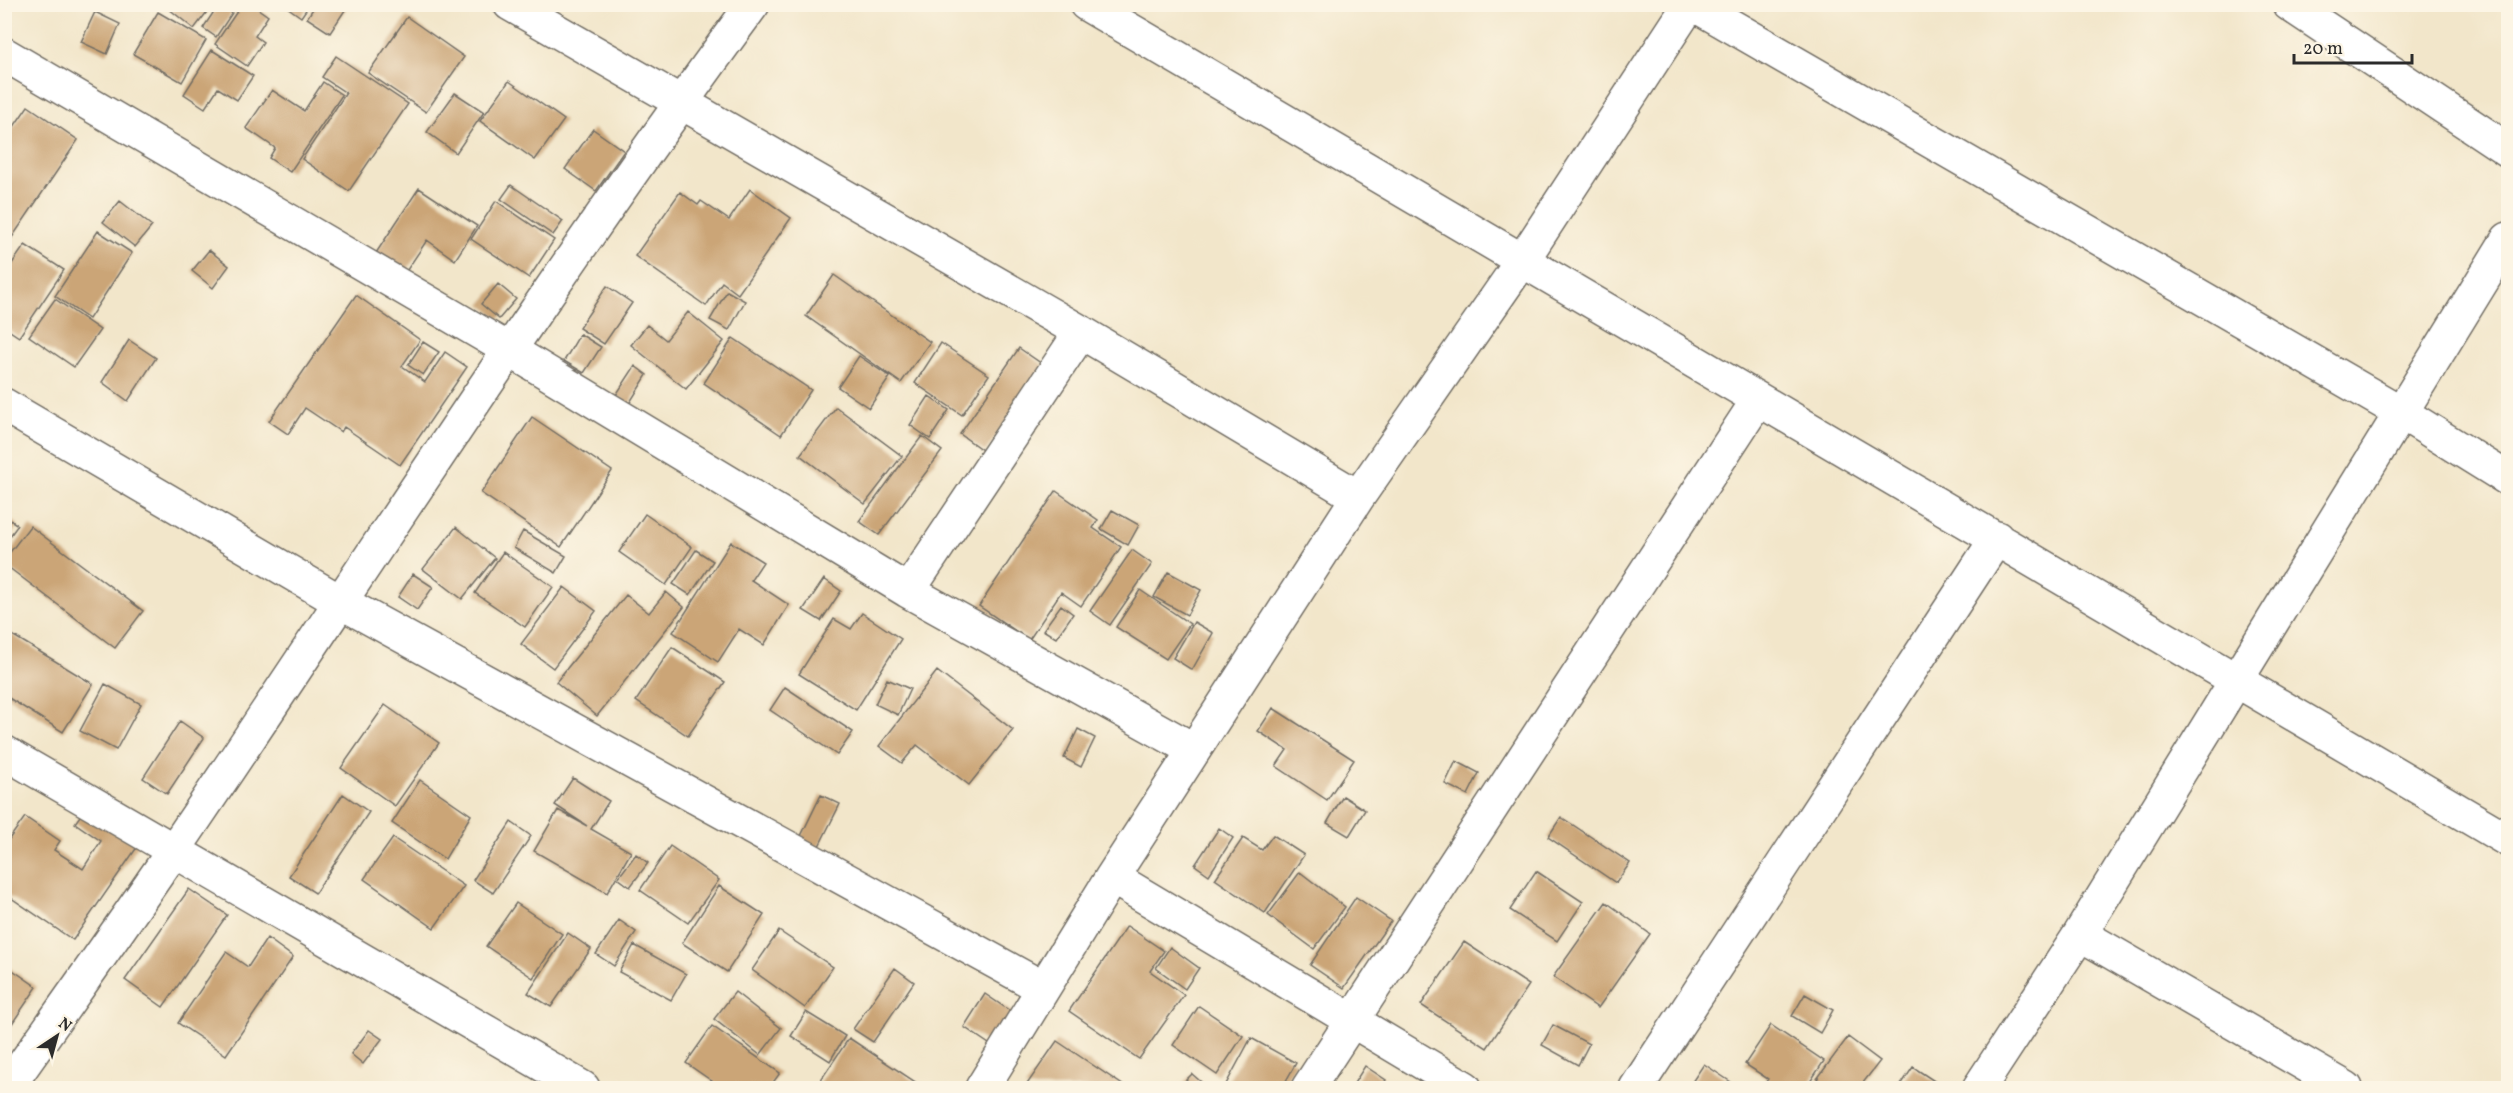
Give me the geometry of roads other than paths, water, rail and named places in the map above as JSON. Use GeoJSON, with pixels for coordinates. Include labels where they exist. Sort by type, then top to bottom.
{"type":"FeatureCollection","features":[{"type":"Feature","properties":{"kind":"street"},"geometry":{"type":"LineString","coordinates":[[510,4],[680,104],[1081,332],[1358,497]]}},
{"type":"Feature","properties":{"kind":"street"},"geometry":{"type":"LineString","coordinates":[[7,1089],[173,851],[508,349],[753,4]]}},
{"type":"Feature","properties":{"kind":"street"},"geometry":{"type":"LineString","coordinates":[[1086,4],[2508,840]]}},
{"type":"Feature","properties":{"kind":"street"},"geometry":{"type":"LineString","coordinates":[[982,1089],[1112,878],[1358,497],[1522,261],[1692,4],[2402,413],[2508,479]]}},
{"type":"Feature","properties":{"kind":"street"},"geometry":{"type":"LineString","coordinates":[[2289,4],[2508,150]]}},
{"type":"Feature","properties":{"kind":"street"},"geometry":{"type":"LineString","coordinates":[[4,54],[508,349],[908,591],[1194,750]]}},
{"type":"Feature","properties":{"kind":"street"},"geometry":{"type":"LineString","coordinates":[[1979,1089],[2080,934],[2508,239]]}},
{"type":"Feature","properties":{"kind":"street"},"geometry":{"type":"LineString","coordinates":[[908,591],[1081,332]]}},
{"type":"Feature","properties":{"kind":"street"},"geometry":{"type":"LineString","coordinates":[[1308,1089],[1758,400]]}},
{"type":"Feature","properties":{"kind":"street"},"geometry":{"type":"LineString","coordinates":[[4,405],[339,601],[1043,988]]}},
{"type":"Feature","properties":{"kind":"street"},"geometry":{"type":"LineString","coordinates":[[1636,1089],[1997,538]]}},
{"type":"Feature","properties":{"kind":"street"},"geometry":{"type":"LineString","coordinates":[[4,752],[583,1089]]}},
{"type":"Feature","properties":{"kind":"street"},"geometry":{"type":"LineString","coordinates":[[1112,878],[1465,1089]]}},
{"type":"Feature","properties":{"kind":"street"},"geometry":{"type":"LineString","coordinates":[[2080,934],[2346,1089]]}}]}
